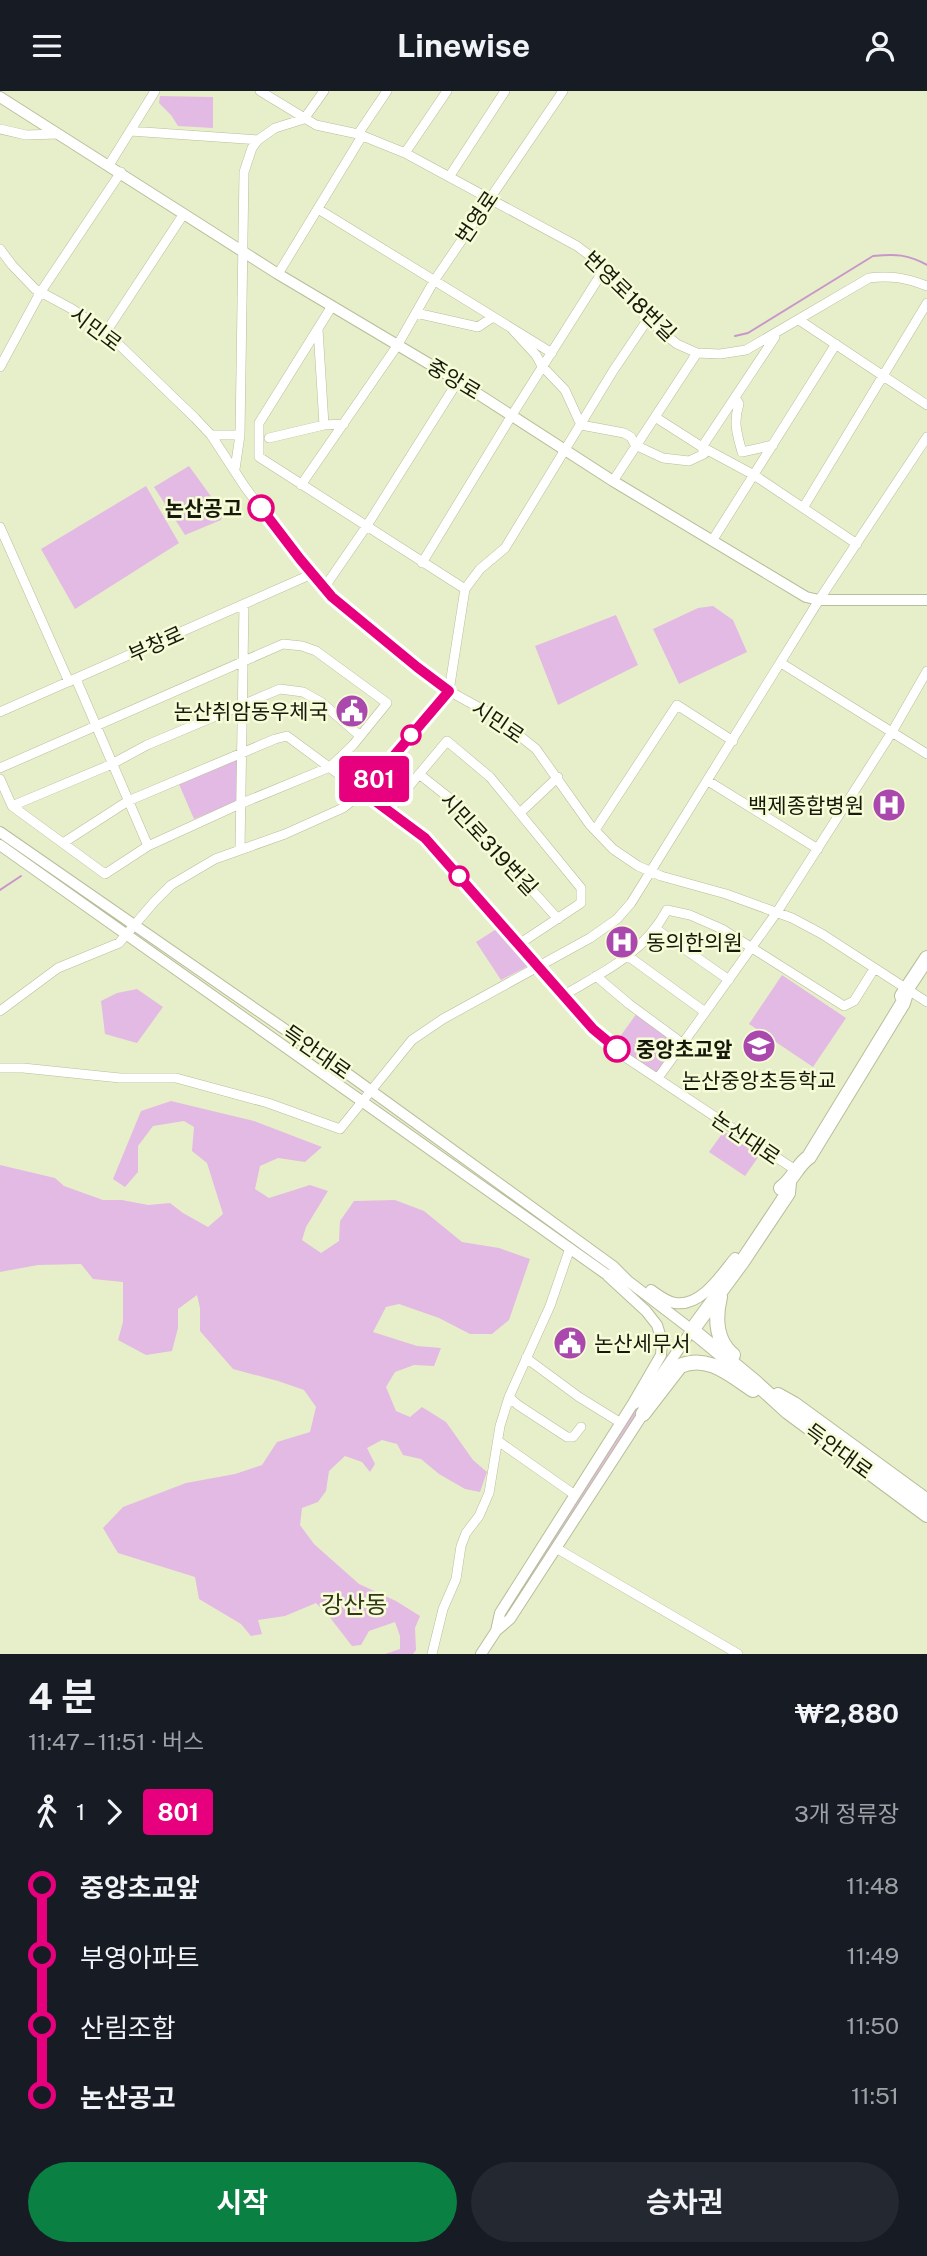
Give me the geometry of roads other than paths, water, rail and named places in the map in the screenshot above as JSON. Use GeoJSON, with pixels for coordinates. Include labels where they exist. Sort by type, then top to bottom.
{"type":"FeatureCollection","features":[{"type":"Feature","properties":{"kind":"main road","name":"논산대로"},"geometry":{"type":"LineString","coordinates":[[692,1330],[788,1193],[803,1154],[927,958]]}},
{"type":"Feature","properties":{"kind":"main road","name":"논산대로"},"geometry":{"type":"LineString","coordinates":[[706,1310],[709,1300],[779,1189],[796,1172]]}},
{"type":"Feature","properties":{"kind":"main road"},"geometry":{"type":"LineString","coordinates":[[722,1290],[717,1310],[721,1340],[729,1352],[791,1408]]}},
{"type":"Feature","properties":{"kind":"main road","name":"득안대로"},"geometry":{"type":"LineString","coordinates":[[692,1330],[755,1382],[927,1501]]}},
{"type":"Feature","properties":{"kind":"main road"},"geometry":{"type":"LineString","coordinates":[[638,1410],[680,1366],[695,1361],[706,1362],[791,1408]]}},
{"type":"Feature","properties":{"kind":"main road","name":"득안대로"},"geometry":{"type":"LineString","coordinates":[[791,1408],[927,1515]]}},
{"type":"Feature","properties":{"kind":"street"},"geometry":{"type":"LineString","coordinates":[[0,97],[3,91]]}},
{"type":"Feature","properties":{"kind":"street"},"geometry":{"type":"LineString","coordinates":[[109,165],[153,94],[140,91]]}},
{"type":"Feature","properties":{"kind":"street","name":"번영로18번길"},"geometry":{"type":"LineString","coordinates":[[260,91],[304,119],[360,135],[405,153],[577,246],[593,258],[648,319],[677,344],[697,353],[720,354],[746,350],[869,278],[888,275],[927,286]]}},
{"type":"Feature","properties":{"kind":"street"},"geometry":{"type":"LineString","coordinates":[[234,469],[240,435],[244,172],[252,148],[258,140],[275,128],[304,119],[324,91]]}},
{"type":"Feature","properties":{"kind":"street"},"geometry":{"type":"LineString","coordinates":[[278,274],[387,91]]}},
{"type":"Feature","properties":{"kind":"street"},"geometry":{"type":"LineString","coordinates":[[405,153],[447,91]]}},
{"type":"Feature","properties":{"kind":"street"},"geometry":{"type":"LineString","coordinates":[[449,177],[505,91]]}},
{"type":"Feature","properties":{"kind":"street","name":"번영로"},"geometry":{"type":"LineString","coordinates":[[301,485],[397,346],[434,281],[563,91]]}},
{"type":"Feature","properties":{"kind":"street","name":"중앙로"},"geometry":{"type":"LineString","coordinates":[[0,97],[278,274],[458,380],[613,481],[806,597],[820,600],[927,600]]}},
{"type":"Feature","properties":{"kind":"street"},"geometry":{"type":"LineString","coordinates":[[0,129],[26,135],[58,134]]}},
{"type":"Feature","properties":{"kind":"street"},"geometry":{"type":"LineString","coordinates":[[130,131],[258,140]]}},
{"type":"Feature","properties":{"kind":"street"},"geometry":{"type":"LineString","coordinates":[[0,367],[40,293],[121,172]]}},
{"type":"Feature","properties":{"kind":"street"},"geometry":{"type":"LineString","coordinates":[[318,209],[552,353]]}},
{"type":"Feature","properties":{"kind":"street"},"geometry":{"type":"LineString","coordinates":[[106,332],[183,215]]}},
{"type":"Feature","properties":{"kind":"street","name":"시민로"},"geometry":{"type":"LineString","coordinates":[[0,249],[24,279],[40,293],[72,309],[106,332],[172,394],[211,435],[245,487],[324,588],[417,667],[449,691],[496,717],[536,749],[595,830],[623,856],[652,872],[777,912],[822,934],[927,1002]]}},
{"type":"Feature","properties":{"kind":"street"},"geometry":{"type":"LineString","coordinates":[[422,563],[603,271]]}},
{"type":"Feature","properties":{"kind":"street"},"geometry":{"type":"LineString","coordinates":[[803,508],[927,303]]}},
{"type":"Feature","properties":{"kind":"street"},"geometry":{"type":"LineString","coordinates":[[332,306],[259,423],[259,457],[465,589]]}},
{"type":"Feature","properties":{"kind":"street"},"geometry":{"type":"LineString","coordinates":[[416,313],[478,327],[493,317]]}},
{"type":"Feature","properties":{"kind":"street"},"geometry":{"type":"LineString","coordinates":[[0,1011],[58,968],[120,943],[171,884],[215,859],[285,834],[343,807],[363,792],[449,691],[465,589],[480,569],[505,548],[613,371],[648,319]]}},
{"type":"Feature","properties":{"kind":"street"},"geometry":{"type":"LineString","coordinates":[[799,320],[927,405]]}},
{"type":"Feature","properties":{"kind":"street"},"geometry":{"type":"LineString","coordinates":[[318,329],[324,425]]}},
{"type":"Feature","properties":{"kind":"street"},"geometry":{"type":"LineString","coordinates":[[512,329],[565,390],[582,425]]}},
{"type":"Feature","properties":{"kind":"street"},"geometry":{"type":"LineString","coordinates":[[582,425],[624,433],[631,437],[635,445],[663,458],[689,461],[704,454],[702,447],[777,334]]}},
{"type":"Feature","properties":{"kind":"street"},"geometry":{"type":"LineString","coordinates":[[712,541],[836,344]]}},
{"type":"Feature","properties":{"kind":"street"},"geometry":{"type":"LineString","coordinates":[[613,481],[697,353]]}},
{"type":"Feature","properties":{"kind":"street"},"geometry":{"type":"LineString","coordinates":[[324,588],[366,527],[458,380]]}},
{"type":"Feature","properties":{"kind":"street"},"geometry":{"type":"LineString","coordinates":[[735,397],[739,404],[735,416],[735,430],[742,452],[774,445]]}},
{"type":"Feature","properties":{"kind":"street"},"geometry":{"type":"LineString","coordinates":[[655,417],[702,447],[754,475],[857,544]]}},
{"type":"Feature","properties":{"kind":"street"},"geometry":{"type":"LineString","coordinates":[[269,438],[324,425],[344,424]]}},
{"type":"Feature","properties":{"kind":"street"},"geometry":{"type":"LineString","coordinates":[[211,435],[240,435]]}},
{"type":"Feature","properties":{"kind":"street"},"geometry":{"type":"LineString","coordinates":[[0,1068],[23,1067],[120,1078],[176,1078],[268,1103],[340,1129],[412,1040],[443,1019],[590,938],[617,919],[631,903],[820,600],[927,437]]}},
{"type":"Feature","properties":{"kind":"street"},"geometry":{"type":"LineString","coordinates":[[0,527],[96,726],[149,846]]}},
{"type":"Feature","properties":{"kind":"street","name":"부창로"},"geometry":{"type":"LineString","coordinates":[[0,712],[312,574]]}},
{"type":"Feature","properties":{"kind":"street"},"geometry":{"type":"LineString","coordinates":[[240,850],[244,604]]}},
{"type":"Feature","properties":{"kind":"street"},"geometry":{"type":"LineString","coordinates":[[0,768],[284,644],[316,651],[387,702],[330,767],[149,846],[104,874],[12,806],[0,779]]}},
{"type":"Feature","properties":{"kind":"street"},"geometry":{"type":"LineString","coordinates":[[781,663],[927,754]]}},
{"type":"Feature","properties":{"kind":"street"},"geometry":{"type":"LineString","coordinates":[[658,1078],[777,912],[927,671]]}},
{"type":"Feature","properties":{"kind":"street"},"geometry":{"type":"LineString","coordinates":[[12,806],[280,689],[303,692],[321,702],[359,735]]}},
{"type":"Feature","properties":{"kind":"street"},"geometry":{"type":"LineString","coordinates":[[595,830],[677,705],[733,741]]}},
{"type":"Feature","properties":{"kind":"street","name":"논산대로"},"geometry":{"type":"LineString","coordinates":[[242,752],[287,736],[389,810],[425,838],[605,1040],[796,1172]]}},
{"type":"Feature","properties":{"kind":"street","name":"시민로319번길"},"geometry":{"type":"LineString","coordinates":[[447,741],[490,777],[521,812],[581,888],[581,903],[558,919],[456,805],[419,774],[447,741]]}},
{"type":"Feature","properties":{"kind":"street"},"geometry":{"type":"LineString","coordinates":[[63,843],[128,801],[242,752]]}},
{"type":"Feature","properties":{"kind":"street"},"geometry":{"type":"LineString","coordinates":[[389,810],[419,774]]}},
{"type":"Feature","properties":{"kind":"street"},"geometry":{"type":"LineString","coordinates":[[521,812],[558,777]]}},
{"type":"Feature","properties":{"kind":"street"},"geometry":{"type":"LineString","coordinates":[[708,781],[817,849]]}},
{"type":"Feature","properties":{"kind":"street","name":"득안대로"},"geometry":{"type":"LineString","coordinates":[[0,832],[372,1092],[610,1270]]}},
{"type":"Feature","properties":{"kind":"street","name":"득안대로"},"geometry":{"type":"LineString","coordinates":[[0,845],[570,1248],[628,1281],[692,1330]]}},
{"type":"Feature","properties":{"kind":"street"},"geometry":{"type":"LineString","coordinates":[[564,995],[628,956],[656,929],[667,910],[690,915],[722,929],[844,1006],[853,1001],[874,969]]}},
{"type":"Feature","properties":{"kind":"street"},"geometry":{"type":"LineString","coordinates":[[519,944],[558,919]]}},
{"type":"Feature","properties":{"kind":"street"},"geometry":{"type":"LineString","coordinates":[[656,929],[729,980]]}},
{"type":"Feature","properties":{"kind":"street"},"geometry":{"type":"LineString","coordinates":[[628,956],[705,1012]]}},
{"type":"Feature","properties":{"kind":"street"},"geometry":{"type":"LineString","coordinates":[[596,976],[682,1043]]}},
{"type":"Feature","properties":{"kind":"street"},"geometry":{"type":"LineString","coordinates":[[432,1654],[443,1609],[456,1579],[461,1546],[489,1493],[500,1426],[509,1397],[551,1306],[570,1248]]}},
{"type":"Feature","properties":{"kind":"street"},"geometry":{"type":"LineString","coordinates":[[610,1270],[672,1303],[681,1303],[700,1296],[735,1258]]}},
{"type":"Feature","properties":{"kind":"street"},"geometry":{"type":"LineString","coordinates":[[610,1270],[657,1325],[662,1341],[661,1355],[638,1410]]}},
{"type":"Feature","properties":{"kind":"street","name":"논산대로"},"geometry":{"type":"LineString","coordinates":[[481,1654],[496,1631],[510,1619],[556,1548],[645,1398],[692,1330]]}},
{"type":"Feature","properties":{"kind":"street"},"geometry":{"type":"LineString","coordinates":[[526,1358],[579,1397],[621,1423]]}},
{"type":"Feature","properties":{"kind":"street"},"geometry":{"type":"LineString","coordinates":[[509,1397],[567,1437],[573,1437],[582,1427]]}},
{"type":"Feature","properties":{"kind":"street","name":"논산대로"},"geometry":{"type":"LineString","coordinates":[[496,1631],[500,1613],[621,1423],[638,1410]]}},
{"type":"Feature","properties":{"kind":"street"},"geometry":{"type":"LineString","coordinates":[[498,1441],[575,1495]]}},
{"type":"Feature","properties":{"kind":"street"},"geometry":{"type":"LineString","coordinates":[[556,1548],[738,1654]]}},
{"type":"Feature","properties":{"kind":"waterway"},"geometry":{"type":"LineString","coordinates":[[735,336],[748,333],[873,256],[901,256],[927,265]]}},
{"type":"Feature","properties":{"kind":"waterway"},"geometry":{"type":"LineString","coordinates":[[0,890],[21,876]]}},
{"type":"Feature","properties":{"kind":"place","name":"논산공고"},"geometry":{"type":"Point","coordinates":[261,508]}},
{"type":"Feature","properties":{"kind":"place","name":"논산취암동우체국"},"geometry":{"type":"Point","coordinates":[352,711]}},
{"type":"Feature","properties":{"kind":"place","name":"백제종합병원"},"geometry":{"type":"Point","coordinates":[889,805]}},
{"type":"Feature","properties":{"kind":"place","name":"동의한의원"},"geometry":{"type":"Point","coordinates":[622,942]}},
{"type":"Feature","properties":{"kind":"place","name":"논산중앙초등학교"},"geometry":{"type":"Point","coordinates":[759,1046]}},
{"type":"Feature","properties":{"kind":"place","name":"중앙초교앞"},"geometry":{"type":"Point","coordinates":[617,1049]}},
{"type":"Feature","properties":{"kind":"place","name":"논산세무서"},"geometry":{"type":"Point","coordinates":[570,1343]}},
{"type":"Feature","properties":{"kind":"district","name":"강산동"},"geometry":{"type":"Point","coordinates":[354,1604]}}]}
